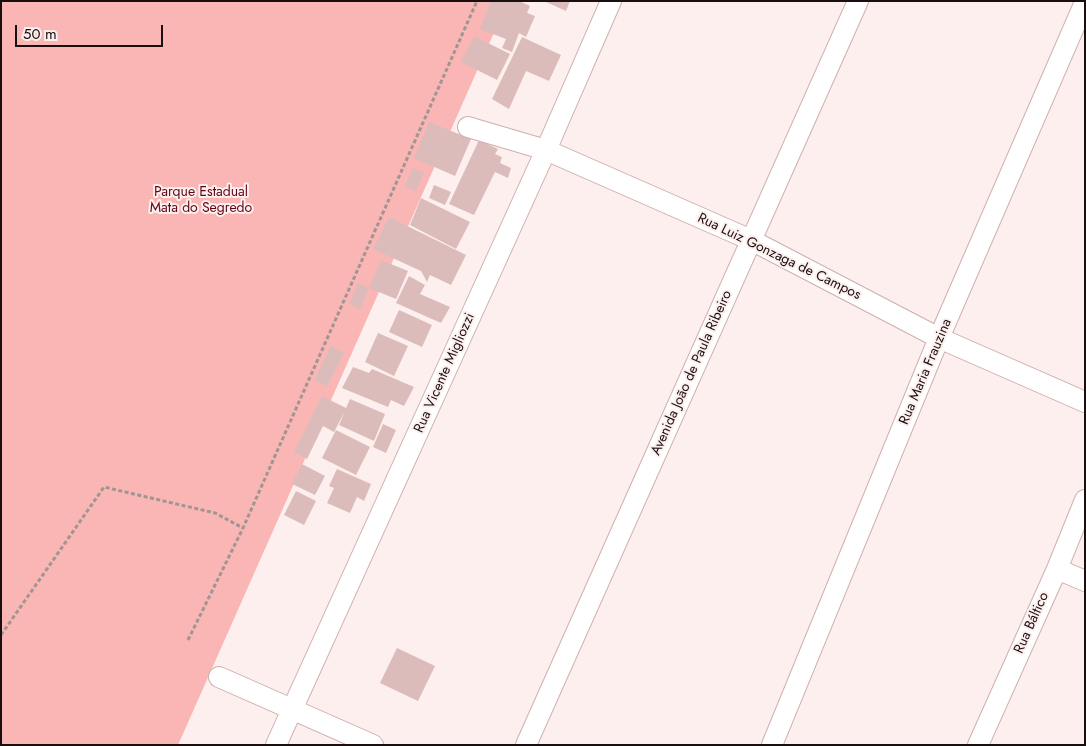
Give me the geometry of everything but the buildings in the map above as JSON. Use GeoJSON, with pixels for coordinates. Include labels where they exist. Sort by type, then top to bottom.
{"type":"FeatureCollection","features":[{"type":"Feature","properties":{"kind":"street","name":"Rua Vicente Migliozzi"},"geometry":{"type":"LineString","coordinates":[[276,745],[612,1]]}},
{"type":"Feature","properties":{"kind":"street","name":"Avenida João de Paula Ribeiro"},"geometry":{"type":"LineString","coordinates":[[526,745],[858,1]]}},
{"type":"Feature","properties":{"kind":"street","name":"Rua Maria Frauzina"},"geometry":{"type":"LineString","coordinates":[[772,745],[939,338],[1085,2]]}},
{"type":"Feature","properties":{"kind":"street","name":"Rua Luiz Gonzaga de Campos"},"geometry":{"type":"LineString","coordinates":[[468,127],[546,150],[751,240],[939,338],[1085,402]]}},
{"type":"Feature","properties":{"kind":"street","name":"Rua Báltico"},"geometry":{"type":"LineString","coordinates":[[978,745],[1085,500]]}},
{"type":"Feature","properties":{"kind":"street"},"geometry":{"type":"LineString","coordinates":[[1056,568],[1085,581]]}},
{"type":"Feature","properties":{"kind":"street"},"geometry":{"type":"LineString","coordinates":[[219,677],[373,745]]}},
{"type":"Feature","properties":{"kind":"path"},"geometry":{"type":"LineString","coordinates":[[188,640],[243,528],[477,1]]}},
{"type":"Feature","properties":{"kind":"path"},"geometry":{"type":"LineString","coordinates":[[1,635],[104,487],[215,513],[243,528]]}},
{"type":"Feature","properties":{"kind":"green space","name":"Parque Estadual Mata do Segredo"},"geometry":{"type":"Polygon","coordinates":[[[1,1],[508,1],[178,745],[1,745],[1,1]]]}}]}
